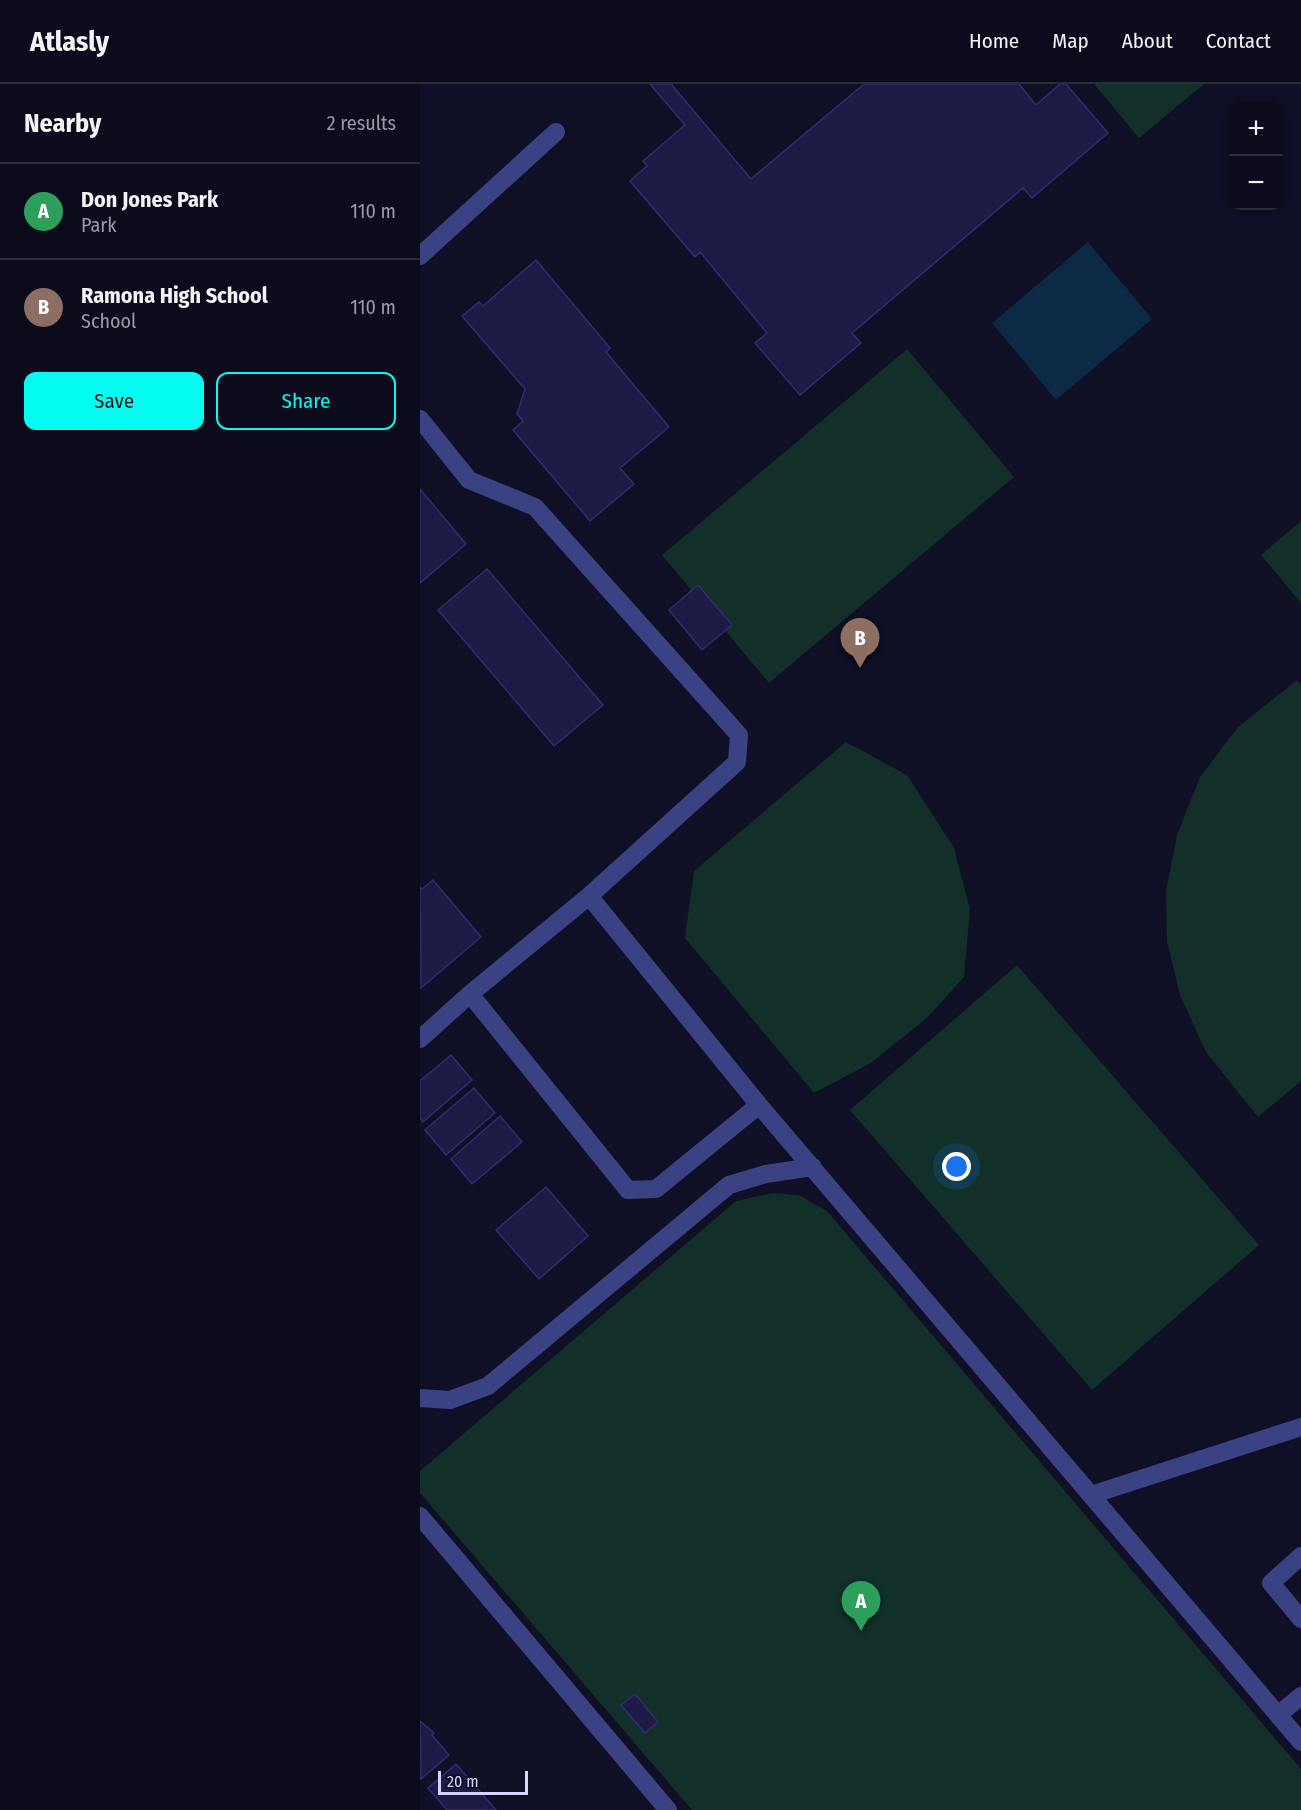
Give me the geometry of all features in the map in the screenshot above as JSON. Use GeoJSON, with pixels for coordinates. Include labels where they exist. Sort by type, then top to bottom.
{"type":"FeatureCollection","features":[{"type":"Feature","properties":{"kind":"lane"},"geometry":{"type":"LineString","coordinates":[[420,256],[556,132]]}},
{"type":"Feature","properties":{"kind":"lane"},"geometry":{"type":"LineString","coordinates":[[420,419],[470,480],[535,507],[739,735],[737,762],[589,896],[470,994],[420,1039]]}},
{"type":"Feature","properties":{"kind":"lane"},"geometry":{"type":"LineString","coordinates":[[589,896],[759,1105],[1301,1742]]}},
{"type":"Feature","properties":{"kind":"lane"},"geometry":{"type":"LineString","coordinates":[[470,994],[628,1190],[656,1189],[759,1105]]}},
{"type":"Feature","properties":{"kind":"lane"},"geometry":{"type":"LineString","coordinates":[[420,1398],[450,1400],[488,1386],[729,1185],[765,1174],[813,1167]]}},
{"type":"Feature","properties":{"kind":"lane"},"geometry":{"type":"LineString","coordinates":[[1091,1495],[1301,1427]]}},
{"type":"Feature","properties":{"kind":"lane"},"geometry":{"type":"LineString","coordinates":[[420,1516],[668,1810]]}},
{"type":"Feature","properties":{"kind":"lane"},"geometry":{"type":"LineString","coordinates":[[1301,1556],[1270,1583],[1301,1619]]}},
{"type":"Feature","properties":{"kind":"lane"},"geometry":{"type":"LineString","coordinates":[[1278,1715],[1301,1696]]}},
{"type":"Feature","properties":{"kind":"green space"},"geometry":{"type":"Polygon","coordinates":[[[1094,84],[1204,84],[1139,138],[1094,84]]]}},
{"type":"Feature","properties":{"kind":"green space"},"geometry":{"type":"Polygon","coordinates":[[[907,349],[1014,477],[769,683],[662,555],[907,349]]]}},
{"type":"Feature","properties":{"kind":"green space"},"geometry":{"type":"Polygon","coordinates":[[[1301,521],[1301,603],[1261,555],[1301,521]]]}},
{"type":"Feature","properties":{"kind":"green space"},"geometry":{"type":"Polygon","coordinates":[[[1297,680],[1301,685],[1301,1081],[1258,1117],[1206,1052],[1180,995],[1167,942],[1166,891],[1177,835],[1200,777],[1238,727],[1297,680]]]}},
{"type":"Feature","properties":{"kind":"green space"},"geometry":{"type":"Polygon","coordinates":[[[846,742],[907,775],[954,848],[970,909],[964,977],[927,1018],[871,1063],[814,1093],[685,938],[694,871],[846,742]]]}},
{"type":"Feature","properties":{"kind":"green space"},"geometry":{"type":"Polygon","coordinates":[[[1017,965],[1259,1245],[1092,1390],[850,1110],[1017,965]]]}},
{"type":"Feature","properties":{"kind":"green space"},"geometry":{"type":"Polygon","coordinates":[[[772,1193],[799,1195],[827,1211],[1301,1769],[1301,1810],[692,1810],[420,1493],[420,1471],[736,1201],[772,1193]]]}},
{"type":"Feature","properties":{"kind":"water"},"geometry":{"type":"Polygon","coordinates":[[[1088,242],[1152,319],[1056,400],[992,323],[1088,242]]]}},
{"type":"Feature","properties":{"kind":"building"},"geometry":{"type":"Polygon","coordinates":[[[650,84],[671,84],[751,179],[864,84],[1019,84],[1036,105],[1060,84],[1066,84],[1108,133],[1032,198],[1023,188],[852,333],[861,343],[800,395],[755,343],[767,333],[700,252],[695,257],[630,181],[647,166],[643,161],[685,125],[650,84]]]}},
{"type":"Feature","properties":{"kind":"building"},"geometry":{"type":"Polygon","coordinates":[[[536,260],[610,348],[606,352],[669,427],[620,468],[634,484],[590,521],[513,430],[523,421],[517,414],[525,389],[462,316],[479,302],[483,306],[536,260]]]}},
{"type":"Feature","properties":{"kind":"building"},"geometry":{"type":"Polygon","coordinates":[[[420,489],[466,544],[420,583],[420,489]]]}},
{"type":"Feature","properties":{"kind":"building"},"geometry":{"type":"Polygon","coordinates":[[[487,569],[603,705],[554,746],[438,610],[487,569]]]}},
{"type":"Feature","properties":{"kind":"building"},"geometry":{"type":"Polygon","coordinates":[[[698,585],[732,625],[702,650],[669,610],[698,585]]]}},
{"type":"Feature","properties":{"kind":"building"},"geometry":{"type":"Polygon","coordinates":[[[433,880],[481,937],[421,988],[420,887],[422,889],[433,880]]]}},
{"type":"Feature","properties":{"kind":"building"},"geometry":{"type":"Polygon","coordinates":[[[451,1055],[472,1080],[423,1122],[420,1118],[420,1081],[451,1055]]]}},
{"type":"Feature","properties":{"kind":"building"},"geometry":{"type":"Polygon","coordinates":[[[474,1088],[495,1113],[446,1155],[425,1130],[474,1088]]]}},
{"type":"Feature","properties":{"kind":"building"},"geometry":{"type":"Polygon","coordinates":[[[500,1116],[522,1142],[472,1184],[451,1159],[500,1116]]]}},
{"type":"Feature","properties":{"kind":"building"},"geometry":{"type":"Polygon","coordinates":[[[546,1187],[588,1236],[539,1279],[496,1230],[546,1187]]]}},
{"type":"Feature","properties":{"kind":"building"},"geometry":{"type":"Polygon","coordinates":[[[635,1694],[658,1722],[645,1733],[621,1705],[635,1694]]]}},
{"type":"Feature","properties":{"kind":"building"},"geometry":{"type":"Polygon","coordinates":[[[420,1721],[434,1733],[432,1735],[449,1755],[421,1779],[420,1721]]]}},
{"type":"Feature","properties":{"kind":"building"},"geometry":{"type":"Polygon","coordinates":[[[456,1764],[496,1810],[447,1810],[428,1788],[456,1764]]]}},
{"type":"Feature","properties":{"kind":"place","name":"Ramona High School"},"geometry":{"type":"Point","coordinates":[860,668]}},
{"type":"Feature","properties":{"kind":"place","name":"Don Jones Park"},"geometry":{"type":"Point","coordinates":[861,1631]}}]}
